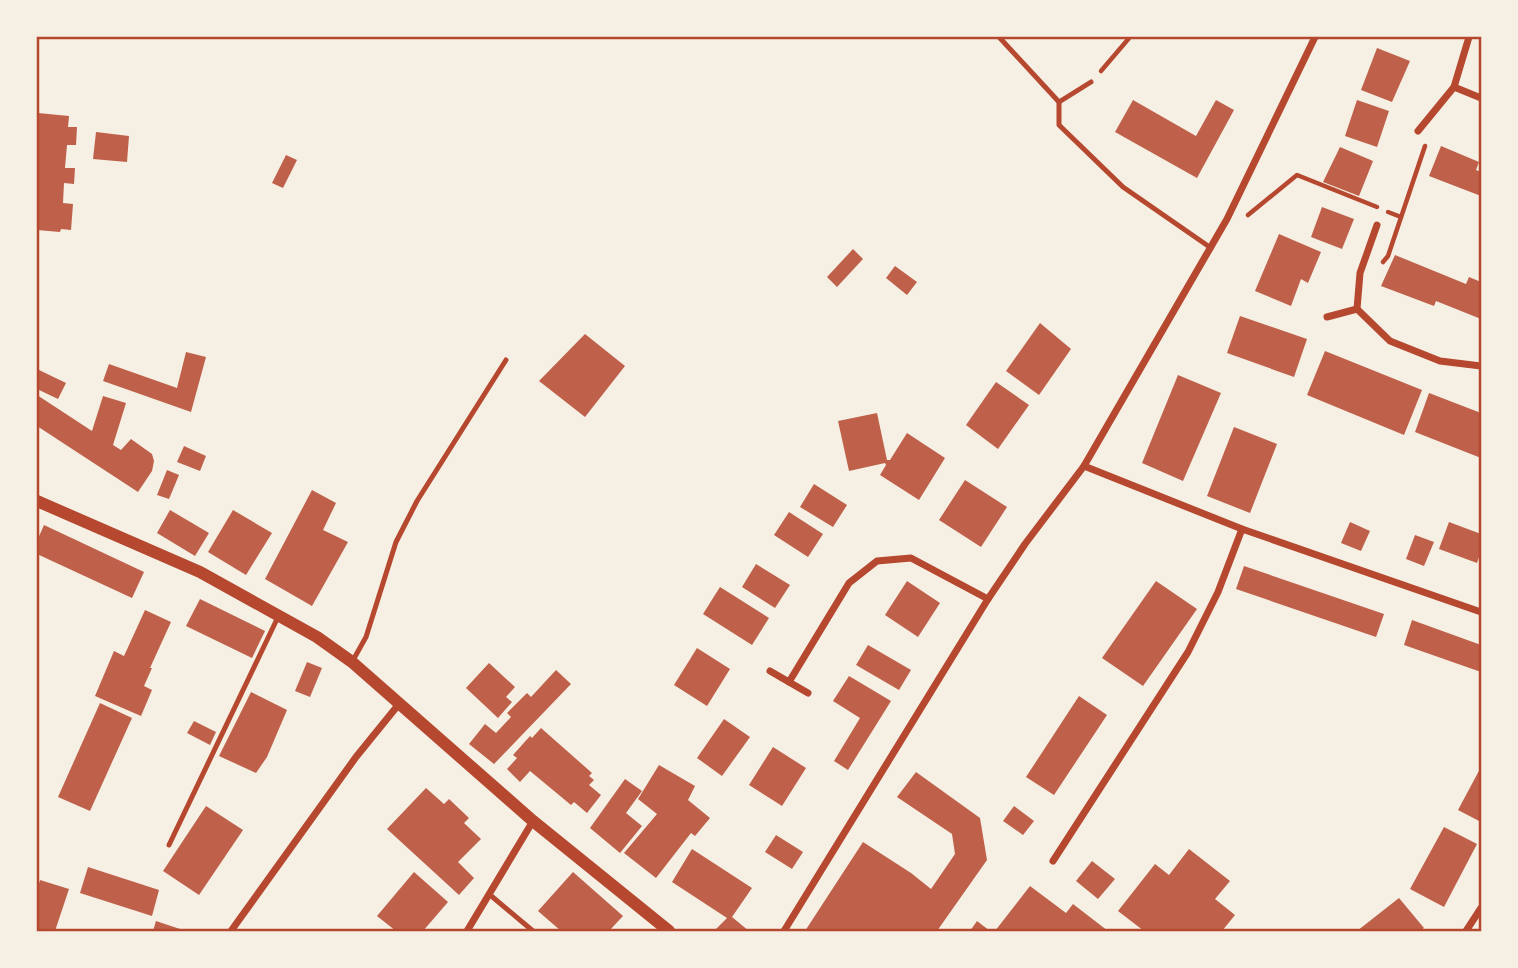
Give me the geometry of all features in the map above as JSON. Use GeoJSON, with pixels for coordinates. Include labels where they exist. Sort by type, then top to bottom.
{"type":"FeatureCollection","features":[{"type":"Feature","properties":{"kind":"street"},"geometry":{"type":"LineString","coordinates":[[784,931],[988,599],[1024,544],[1084,466],[1227,219],[1315,37]]}},
{"type":"Feature","properties":{"kind":"street"},"geometry":{"type":"LineString","coordinates":[[1418,131],[1454,87],[1469,37]]}},
{"type":"Feature","properties":{"kind":"street"},"geometry":{"type":"LineString","coordinates":[[1454,87],[1481,98]]}},
{"type":"Feature","properties":{"kind":"street"},"geometry":{"type":"LineString","coordinates":[[1357,309],[1360,273],[1377,225]]}},
{"type":"Feature","properties":{"kind":"street"},"geometry":{"type":"LineString","coordinates":[[1327,317],[1357,309]]}},
{"type":"Feature","properties":{"kind":"street"},"geometry":{"type":"LineString","coordinates":[[1357,309],[1390,341],[1440,361],[1481,366]]}},
{"type":"Feature","properties":{"kind":"street"},"geometry":{"type":"LineString","coordinates":[[1084,466],[1242,529],[1481,612]]}},
{"type":"Feature","properties":{"kind":"street"},"geometry":{"type":"LineString","coordinates":[[37,501],[200,572],[317,637],[352,663],[533,821],[669,931]]}},
{"type":"Feature","properties":{"kind":"street"},"geometry":{"type":"LineString","coordinates":[[1053,861],[1188,652],[1206,619],[1242,529]]}},
{"type":"Feature","properties":{"kind":"street"},"geometry":{"type":"LineString","coordinates":[[789,682],[849,583],[877,561],[911,558],[988,599]]}},
{"type":"Feature","properties":{"kind":"street"},"geometry":{"type":"LineString","coordinates":[[770,671],[808,694]]}},
{"type":"Feature","properties":{"kind":"street"},"geometry":{"type":"LineString","coordinates":[[231,931],[356,757],[399,704]]}},
{"type":"Feature","properties":{"kind":"street"},"geometry":{"type":"LineString","coordinates":[[467,931],[533,821]]}},
{"type":"Feature","properties":{"kind":"street"},"geometry":{"type":"LineString","coordinates":[[1466,931],[1481,908]]}},
{"type":"Feature","properties":{"kind":"lane"},"geometry":{"type":"LineString","coordinates":[[999,37],[1059,102],[1059,125],[1123,187],[1211,248]]}},
{"type":"Feature","properties":{"kind":"lane"},"geometry":{"type":"LineString","coordinates":[[1059,102],[1091,82]]}},
{"type":"Feature","properties":{"kind":"lane"},"geometry":{"type":"LineString","coordinates":[[352,663],[366,637],[396,542],[412,511],[506,360]]}},
{"type":"Feature","properties":{"kind":"lane"},"geometry":{"type":"LineString","coordinates":[[169,845],[280,615]]}},
{"type":"Feature","properties":{"kind":"lane"},"geometry":{"type":"LineString","coordinates":[[489,894],[533,931]]}},
{"type":"Feature","properties":{"kind":"path"},"geometry":{"type":"LineString","coordinates":[[1091,82],[1130,37]]}},
{"type":"Feature","properties":{"kind":"path"},"geometry":{"type":"LineString","coordinates":[[1360,273],[1374,270],[1388,256],[1427,141],[1418,131]]}},
{"type":"Feature","properties":{"kind":"path"},"geometry":{"type":"LineString","coordinates":[[1227,219],[1250,215],[1297,175],[1401,217]]}},
{"type":"Feature","properties":{"kind":"building"},"geometry":{"type":"Polygon","coordinates":[[[1377,48],[1410,61],[1392,102],[1361,90],[1377,48]]]}},
{"type":"Feature","properties":{"kind":"building"},"geometry":{"type":"Polygon","coordinates":[[[1133,100],[1196,136],[1216,100],[1234,110],[1197,178],[1115,132],[1133,100]]]}},
{"type":"Feature","properties":{"kind":"building"},"geometry":{"type":"Polygon","coordinates":[[[1357,100],[1389,111],[1377,147],[1345,136],[1357,100]]]}},
{"type":"Feature","properties":{"kind":"building"},"geometry":{"type":"Polygon","coordinates":[[[38,113],[69,116],[68,127],[77,127],[76,145],[67,145],[65,168],[75,168],[74,184],[64,183],[63,203],[73,204],[71,230],[37,230],[38,113]]]}},
{"type":"Feature","properties":{"kind":"building"},"geometry":{"type":"Polygon","coordinates":[[[96,132],[129,136],[127,162],[93,159],[96,132]]]}},
{"type":"Feature","properties":{"kind":"building"},"geometry":{"type":"Polygon","coordinates":[[[1441,146],[1479,162],[1476,170],[1481,172],[1481,196],[1429,176],[1441,146]]]}},
{"type":"Feature","properties":{"kind":"building"},"geometry":{"type":"Polygon","coordinates":[[[1340,147],[1373,161],[1359,196],[1323,182],[1340,147]]]}},
{"type":"Feature","properties":{"kind":"building"},"geometry":{"type":"Polygon","coordinates":[[[286,155],[297,160],[283,188],[272,183],[286,155]]]}},
{"type":"Feature","properties":{"kind":"building"},"geometry":{"type":"Polygon","coordinates":[[[1322,207],[1354,219],[1342,249],[1311,237],[1322,207]]]}},
{"type":"Feature","properties":{"kind":"building"},"geometry":{"type":"Polygon","coordinates":[[[1279,234],[1321,252],[1308,283],[1301,279],[1291,306],[1255,291],[1279,234]]]}},
{"type":"Feature","properties":{"kind":"building"},"geometry":{"type":"Polygon","coordinates":[[[853,249],[863,259],[837,287],[827,277],[853,249]]]}},
{"type":"Feature","properties":{"kind":"building"},"geometry":{"type":"Polygon","coordinates":[[[1395,255],[1466,284],[1469,277],[1481,282],[1481,319],[1436,301],[1434,306],[1381,286],[1395,255]]]}},
{"type":"Feature","properties":{"kind":"building"},"geometry":{"type":"Polygon","coordinates":[[[895,266],[917,282],[907,295],[886,278],[895,266]]]}},
{"type":"Feature","properties":{"kind":"building"},"geometry":{"type":"Polygon","coordinates":[[[1240,316],[1307,339],[1294,377],[1227,353],[1240,316]]]}},
{"type":"Feature","properties":{"kind":"building"},"geometry":{"type":"Polygon","coordinates":[[[1040,323],[1071,349],[1039,395],[1006,371],[1040,323]]]}},
{"type":"Feature","properties":{"kind":"building"},"geometry":{"type":"Polygon","coordinates":[[[585,334],[625,366],[585,417],[539,381],[585,334]]]}},
{"type":"Feature","properties":{"kind":"building"},"geometry":{"type":"Polygon","coordinates":[[[1325,351],[1422,390],[1404,435],[1307,395],[1325,351]]]}},
{"type":"Feature","properties":{"kind":"building"},"geometry":{"type":"Polygon","coordinates":[[[186,352],[206,357],[191,412],[103,381],[109,364],[177,388],[186,352]]]}},
{"type":"Feature","properties":{"kind":"building"},"geometry":{"type":"Polygon","coordinates":[[[37,369],[66,383],[58,399],[37,389],[37,369]]]}},
{"type":"Feature","properties":{"kind":"building"},"geometry":{"type":"Polygon","coordinates":[[[1178,375],[1221,393],[1183,481],[1142,463],[1178,375]]]}},
{"type":"Feature","properties":{"kind":"building"},"geometry":{"type":"Polygon","coordinates":[[[996,382],[1029,405],[998,449],[966,425],[996,382]]]}},
{"type":"Feature","properties":{"kind":"building"},"geometry":{"type":"Polygon","coordinates":[[[1429,393],[1481,413],[1481,458],[1415,432],[1429,393]]]}},
{"type":"Feature","properties":{"kind":"building"},"geometry":{"type":"Polygon","coordinates":[[[37,395],[92,431],[103,396],[126,403],[113,445],[121,450],[131,439],[152,454],[154,461],[152,471],[138,492],[37,426],[37,395]]]}},
{"type":"Feature","properties":{"kind":"building"},"geometry":{"type":"Polygon","coordinates":[[[877,413],[887,460],[890,460],[907,433],[945,458],[919,500],[880,475],[885,463],[849,471],[838,421],[877,413]]]}},
{"type":"Feature","properties":{"kind":"building"},"geometry":{"type":"Polygon","coordinates":[[[1234,427],[1277,444],[1250,513],[1207,496],[1234,427]]]}},
{"type":"Feature","properties":{"kind":"building"},"geometry":{"type":"Polygon","coordinates":[[[184,446],[206,456],[200,471],[177,462],[184,446]]]}},
{"type":"Feature","properties":{"kind":"building"},"geometry":{"type":"Polygon","coordinates":[[[167,470],[179,475],[169,499],[157,495],[167,470]]]}},
{"type":"Feature","properties":{"kind":"building"},"geometry":{"type":"Polygon","coordinates":[[[965,480],[1007,507],[981,547],[939,520],[965,480]]]}},
{"type":"Feature","properties":{"kind":"building"},"geometry":{"type":"Polygon","coordinates":[[[814,484],[847,505],[833,527],[800,507],[814,484]]]}},
{"type":"Feature","properties":{"kind":"building"},"geometry":{"type":"Polygon","coordinates":[[[312,490],[336,503],[323,530],[348,542],[312,606],[265,579],[312,490]]]}},
{"type":"Feature","properties":{"kind":"building"},"geometry":{"type":"Polygon","coordinates":[[[170,510],[209,533],[195,556],[157,533],[170,510]]]}},
{"type":"Feature","properties":{"kind":"building"},"geometry":{"type":"Polygon","coordinates":[[[233,510],[272,533],[246,575],[208,552],[233,510]]]}},
{"type":"Feature","properties":{"kind":"building"},"geometry":{"type":"Polygon","coordinates":[[[789,512],[823,534],[808,557],[774,535],[789,512]]]}},
{"type":"Feature","properties":{"kind":"building"},"geometry":{"type":"Polygon","coordinates":[[[1350,522],[1370,531],[1361,551],[1341,543],[1350,522]]]}},
{"type":"Feature","properties":{"kind":"building"},"geometry":{"type":"Polygon","coordinates":[[[1449,522],[1481,534],[1481,551],[1477,563],[1439,549],[1449,522]]]}},
{"type":"Feature","properties":{"kind":"building"},"geometry":{"type":"Polygon","coordinates":[[[44,525],[144,572],[132,598],[37,554],[37,541],[44,525]]]}},
{"type":"Feature","properties":{"kind":"building"},"geometry":{"type":"Polygon","coordinates":[[[1415,535],[1434,542],[1424,566],[1406,559],[1415,535]]]}},
{"type":"Feature","properties":{"kind":"building"},"geometry":{"type":"Polygon","coordinates":[[[756,564],[790,585],[775,608],[742,587],[756,564]]]}},
{"type":"Feature","properties":{"kind":"building"},"geometry":{"type":"Polygon","coordinates":[[[1244,566],[1384,614],[1376,637],[1236,589],[1244,566]]]}},
{"type":"Feature","properties":{"kind":"building"},"geometry":{"type":"Polygon","coordinates":[[[907,581],[940,603],[918,637],[885,615],[907,581]]]}},
{"type":"Feature","properties":{"kind":"building"},"geometry":{"type":"Polygon","coordinates":[[[1156,581],[1197,609],[1143,686],[1102,658],[1156,581]]]}},
{"type":"Feature","properties":{"kind":"building"},"geometry":{"type":"Polygon","coordinates":[[[720,587],[769,618],[752,645],[703,614],[720,587]]]}},
{"type":"Feature","properties":{"kind":"building"},"geometry":{"type":"Polygon","coordinates":[[[200,599],[265,631],[252,658],[186,626],[200,599]]]}},
{"type":"Feature","properties":{"kind":"building"},"geometry":{"type":"Polygon","coordinates":[[[145,610],[171,622],[144,686],[152,690],[141,716],[95,696],[114,651],[124,656],[145,610]]]}},
{"type":"Feature","properties":{"kind":"building"},"geometry":{"type":"Polygon","coordinates":[[[1412,620],[1481,645],[1481,672],[1404,645],[1412,620]]]}},
{"type":"Feature","properties":{"kind":"building"},"geometry":{"type":"Polygon","coordinates":[[[868,645],[911,670],[899,690],[856,665],[868,645]]]}},
{"type":"Feature","properties":{"kind":"building"},"geometry":{"type":"Polygon","coordinates":[[[697,648],[730,669],[707,706],[674,685],[697,648]]]}},
{"type":"Feature","properties":{"kind":"building"},"geometry":{"type":"Polygon","coordinates":[[[307,662],[322,668],[310,697],[295,691],[307,662]]]}},
{"type":"Feature","properties":{"kind":"building"},"geometry":{"type":"Polygon","coordinates":[[[489,663],[515,687],[506,697],[512,702],[498,718],[466,688],[489,663]]]}},
{"type":"Feature","properties":{"kind":"building"},"geometry":{"type":"Polygon","coordinates":[[[556,670],[571,684],[494,764],[469,744],[485,724],[496,733],[511,717],[507,713],[527,693],[531,697],[556,670]]]}},
{"type":"Feature","properties":{"kind":"building"},"geometry":{"type":"Polygon","coordinates":[[[849,676],[891,701],[848,770],[834,761],[860,718],[833,701],[849,676]]]}},
{"type":"Feature","properties":{"kind":"building"},"geometry":{"type":"Polygon","coordinates":[[[251,692],[287,710],[267,757],[256,773],[219,756],[251,692]]]}},
{"type":"Feature","properties":{"kind":"building"},"geometry":{"type":"Polygon","coordinates":[[[1079,696],[1107,715],[1054,795],[1026,777],[1079,696]]]}},
{"type":"Feature","properties":{"kind":"building"},"geometry":{"type":"Polygon","coordinates":[[[100,703],[132,718],[90,811],[58,797],[100,703]]]}},
{"type":"Feature","properties":{"kind":"building"},"geometry":{"type":"Polygon","coordinates":[[[724,719],[750,737],[722,776],[697,758],[724,719]]]}},
{"type":"Feature","properties":{"kind":"building"},"geometry":{"type":"Polygon","coordinates":[[[194,721],[216,732],[210,745],[187,733],[194,721]]]}},
{"type":"Feature","properties":{"kind":"building"},"geometry":{"type":"Polygon","coordinates":[[[541,728],[592,773],[589,776],[594,780],[589,785],[601,795],[587,813],[574,802],[571,805],[530,771],[520,782],[507,769],[517,758],[513,755],[541,728]]]}},
{"type":"Feature","properties":{"kind":"building"},"geometry":{"type":"Polygon","coordinates":[[[773,747],[806,768],[782,806],[749,785],[773,747]]]}},
{"type":"Feature","properties":{"kind":"building"},"geometry":{"type":"Polygon","coordinates":[[[659,765],[695,786],[688,800],[710,818],[695,836],[691,833],[656,878],[624,853],[657,814],[638,799],[659,765]]]}},
{"type":"Feature","properties":{"kind":"building"},"geometry":{"type":"Polygon","coordinates":[[[1481,767],[1481,822],[1458,810],[1481,767]]]}},
{"type":"Feature","properties":{"kind":"building"},"geometry":{"type":"Polygon","coordinates":[[[916,772],[980,818],[987,860],[937,931],[805,931],[863,842],[931,889],[955,854],[952,834],[897,797],[916,772]]]}},
{"type":"Feature","properties":{"kind":"building"},"geometry":{"type":"Polygon","coordinates":[[[625,779],[642,791],[626,813],[642,826],[620,853],[590,828],[625,779]]]}},
{"type":"Feature","properties":{"kind":"building"},"geometry":{"type":"Polygon","coordinates":[[[426,788],[444,804],[449,799],[469,818],[464,823],[481,839],[458,862],[474,878],[459,895],[387,829],[426,788]]]}},
{"type":"Feature","properties":{"kind":"building"},"geometry":{"type":"Polygon","coordinates":[[[206,806],[243,830],[199,895],[163,871],[206,806]]]}},
{"type":"Feature","properties":{"kind":"building"},"geometry":{"type":"Polygon","coordinates":[[[1014,806],[1034,821],[1023,835],[1003,821],[1014,806]]]}},
{"type":"Feature","properties":{"kind":"building"},"geometry":{"type":"Polygon","coordinates":[[[1444,827],[1477,844],[1444,907],[1410,889],[1444,827]]]}},
{"type":"Feature","properties":{"kind":"building"},"geometry":{"type":"Polygon","coordinates":[[[776,835],[803,852],[792,869],[765,852],[776,835]]]}},
{"type":"Feature","properties":{"kind":"building"},"geometry":{"type":"Polygon","coordinates":[[[692,849],[752,888],[732,917],[749,931],[714,931],[727,918],[672,882],[692,849]]]}},
{"type":"Feature","properties":{"kind":"building"},"geometry":{"type":"Polygon","coordinates":[[[1189,849],[1230,881],[1215,899],[1235,915],[1222,931],[1144,931],[1118,911],[1155,864],[1169,875],[1189,849]]]}},
{"type":"Feature","properties":{"kind":"building"},"geometry":{"type":"Polygon","coordinates":[[[1092,861],[1115,879],[1098,899],[1076,881],[1092,861]]]}},
{"type":"Feature","properties":{"kind":"building"},"geometry":{"type":"Polygon","coordinates":[[[88,867],[159,890],[152,916],[80,893],[88,867]]]}},
{"type":"Feature","properties":{"kind":"building"},"geometry":{"type":"Polygon","coordinates":[[[414,872],[448,902],[423,931],[396,931],[377,916],[414,872]]]}},
{"type":"Feature","properties":{"kind":"building"},"geometry":{"type":"Polygon","coordinates":[[[573,872],[623,916],[609,931],[561,931],[538,911],[573,872]]]}},
{"type":"Feature","properties":{"kind":"building"},"geometry":{"type":"Polygon","coordinates":[[[40,880],[69,889],[55,931],[37,931],[37,891],[40,880]]]}},
{"type":"Feature","properties":{"kind":"building"},"geometry":{"type":"Polygon","coordinates":[[[1030,886],[1066,913],[1073,904],[1108,931],[995,931],[1030,886]]]}},
{"type":"Feature","properties":{"kind":"building"},"geometry":{"type":"Polygon","coordinates":[[[1399,898],[1424,928],[1420,931],[1357,931],[1399,898]]]}},
{"type":"Feature","properties":{"kind":"building"},"geometry":{"type":"Polygon","coordinates":[[[156,921],[186,931],[153,931],[156,921]]]}},
{"type":"Feature","properties":{"kind":"building"},"geometry":{"type":"Polygon","coordinates":[[[977,921],[990,931],[970,931],[977,921]]]}}]}
